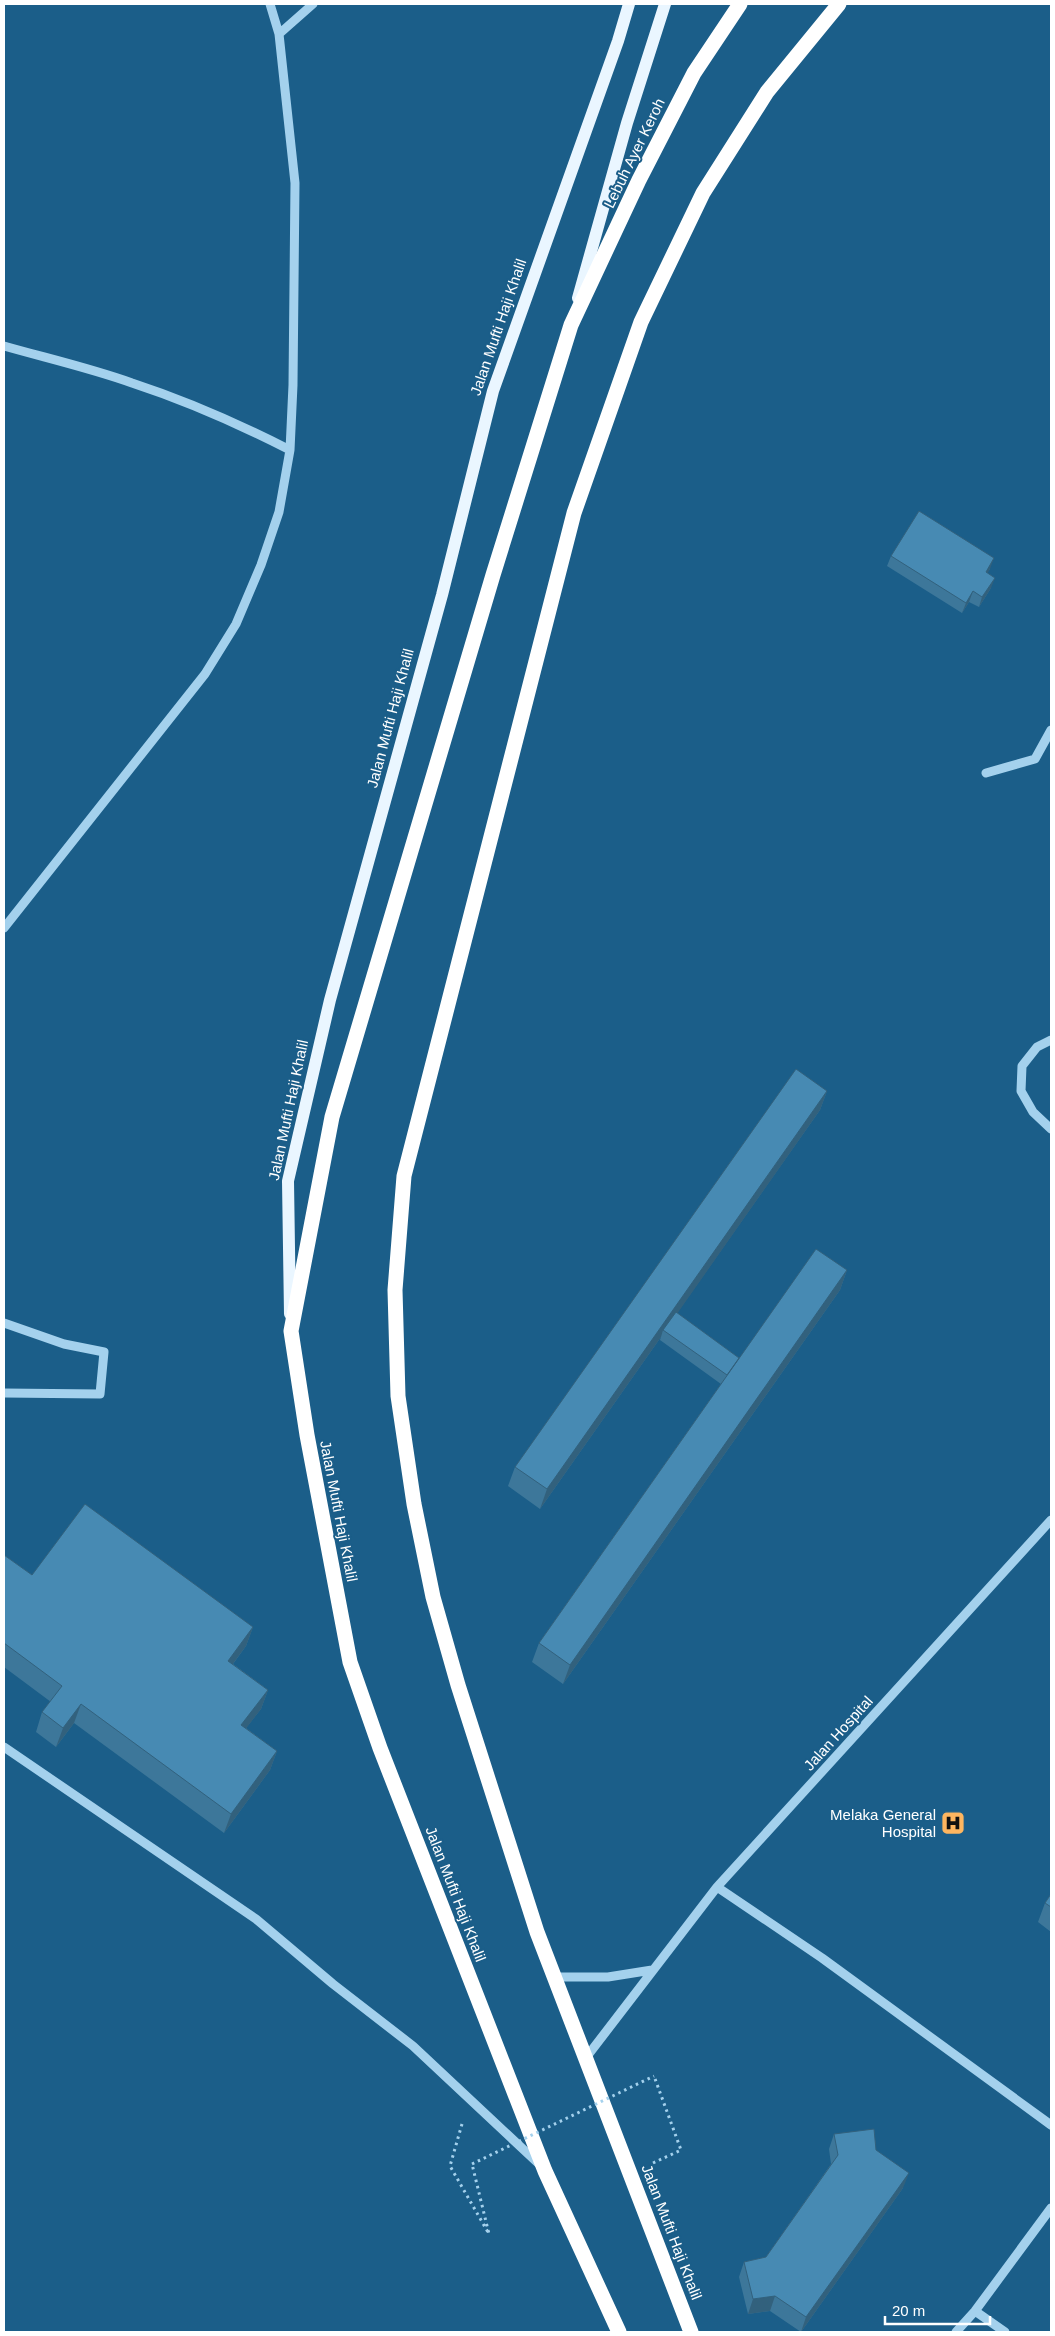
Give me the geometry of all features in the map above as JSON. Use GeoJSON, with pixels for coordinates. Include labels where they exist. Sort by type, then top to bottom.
{"type":"FeatureCollection","features":[{"type":"Feature","properties":{"kind":"highway","name":"Lebuh Ayer Keroh"},"geometry":{"type":"LineString","coordinates":[[291,1331],[332,1117],[493,575],[571,325],[639,180],[694,72],[740,4]]}},
{"type":"Feature","properties":{"kind":"highway","name":"Jalan Mufti Haji Khalil"},"geometry":{"type":"LineString","coordinates":[[691,2332],[534,1923],[458,1685],[433,1597],[414,1504],[398,1396],[395,1290],[404,1176],[574,513],[641,322],[703,192],[767,92],[839,4]]}},
{"type":"Feature","properties":{"kind":"highway","name":"Jalan Mufti Haji Khalil"},"geometry":{"type":"LineString","coordinates":[[291,1331],[307,1436],[350,1662],[380,1748],[545,2171],[619,2332]]}},
{"type":"Feature","properties":{"kind":"main road","name":"Jalan Mufti Haji Khalil"},"geometry":{"type":"LineString","coordinates":[[291,1331],[288,1180],[330,1000],[442,595],[493,392],[618,42],[629,4]]}},
{"type":"Feature","properties":{"kind":"main road"},"geometry":{"type":"LineString","coordinates":[[571,325],[627,122],[665,4]]}},
{"type":"Feature","properties":{"kind":"street"},"geometry":{"type":"LineString","coordinates":[[4,928],[205,674],[236,624],[261,565],[279,512],[290,450],[293,384],[295,183],[280,34],[270,4]]}},
{"type":"Feature","properties":{"kind":"street"},"geometry":{"type":"LineString","coordinates":[[280,34],[313,4]]}},
{"type":"Feature","properties":{"kind":"street"},"geometry":{"type":"LineString","coordinates":[[4,346],[130,382],[188,403],[245,427],[290,450]]}},
{"type":"Feature","properties":{"kind":"street"},"geometry":{"type":"LineString","coordinates":[[986,773],[1035,759],[1051,730]]}},
{"type":"Feature","properties":{"kind":"street"},"geometry":{"type":"LineString","coordinates":[[1051,1040],[1037,1047],[1022,1066],[1021,1091],[1033,1112],[1051,1129]]}},
{"type":"Feature","properties":{"kind":"street"},"geometry":{"type":"LineString","coordinates":[[4,1323],[64,1344],[104,1352],[100,1394],[4,1393]]}},
{"type":"Feature","properties":{"kind":"street","name":"Jalan Hospital"},"geometry":{"type":"LineString","coordinates":[[585,2059],[717,1887],[1051,1520]]}},
{"type":"Feature","properties":{"kind":"street"},"geometry":{"type":"LineString","coordinates":[[4,1747],[256,1920],[333,1984],[414,2046],[545,2171]]}},
{"type":"Feature","properties":{"kind":"street"},"geometry":{"type":"LineString","coordinates":[[717,1887],[822,1958],[1051,2125]]}},
{"type":"Feature","properties":{"kind":"street"},"geometry":{"type":"LineString","coordinates":[[553,1976],[608,1977],[652,1970]]}},
{"type":"Feature","properties":{"kind":"street"},"geometry":{"type":"LineString","coordinates":[[956,2332],[975,2311],[1051,2208]]}},
{"type":"Feature","properties":{"kind":"street"},"geometry":{"type":"LineString","coordinates":[[975,2311],[1006,2332]]}},
{"type":"Feature","properties":{"kind":"path"},"geometry":{"type":"LineString","coordinates":[[470,2099],[450,2166],[490,2234],[472,2164],[654,2076],[681,2150],[630,2173]]}},
{"type":"Feature","properties":{"kind":"building"},"geometry":{"type":"Polygon","coordinates":[[[919,511],[994,558],[986,572],[995,578],[982,597],[973,591],[966,603],[891,556],[919,511]]]}},
{"type":"Feature","properties":{"kind":"building"},"geometry":{"type":"Polygon","coordinates":[[[796,1069],[827,1091],[547,1489],[515,1467],[796,1069]]]}},
{"type":"Feature","properties":{"kind":"building"},"geometry":{"type":"Polygon","coordinates":[[[816,1249],[847,1270],[570,1665],[539,1643],[816,1249]]]}},
{"type":"Feature","properties":{"kind":"building"},"geometry":{"type":"Polygon","coordinates":[[[676,1312],[739,1358],[727,1375],[663,1330],[676,1312]]]}},
{"type":"Feature","properties":{"kind":"building"},"geometry":{"type":"Polygon","coordinates":[[[85,1504],[253,1627],[228,1661],[268,1690],[241,1725],[277,1751],[231,1814],[81,1704],[63,1728],[42,1712],[62,1686],[4,1643],[4,1555],[32,1575],[85,1504]]]}},
{"type":"Feature","properties":{"kind":"building"},"geometry":{"type":"Polygon","coordinates":[[[1051,1894],[1051,1907],[1045,1903],[1051,1894]]]}},
{"type":"Feature","properties":{"kind":"building"},"geometry":{"type":"Polygon","coordinates":[[[874,2129],[876,2150],[909,2173],[806,2317],[775,2296],[753,2299],[744,2262],[766,2257],[838,2155],[834,2134],[874,2129]]]}},
{"type":"Feature","properties":{"kind":"place","name":"Melaka General Hospital"},"geometry":{"type":"Point","coordinates":[953,1823]}}]}
